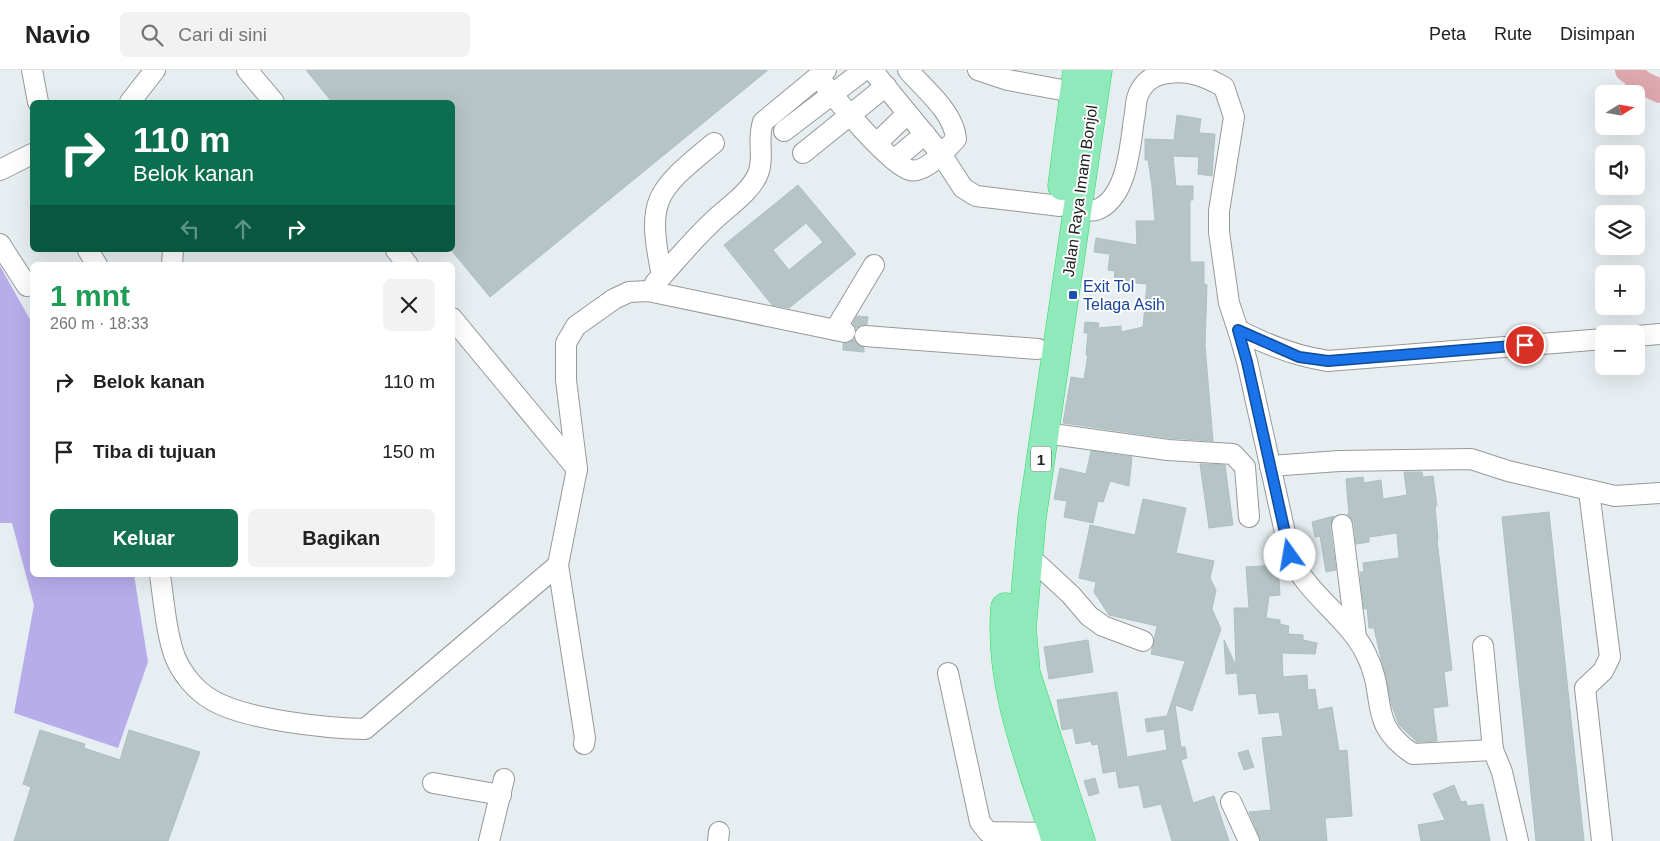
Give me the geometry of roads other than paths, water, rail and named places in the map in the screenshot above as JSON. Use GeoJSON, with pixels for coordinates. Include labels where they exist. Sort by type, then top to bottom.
{"type":"FeatureCollection","features":[{"type":"Feature","properties":{"kind":"highway","name":"Jalan Raya Imam Bonjol"},"geometry":{"type":"LineString","coordinates":[[1055,837],[1022,736],[1012,694],[1004,650],[1005,612],[1015,515],[1038,349],[1068,207],[1090,122],[1098,70]]}},
{"type":"Feature","properties":{"kind":"highway"},"geometry":{"type":"LineString","coordinates":[[1090,122],[1107,70]]}},
{"type":"Feature","properties":{"kind":"highway","name":"Jalan Raya Imam Bonjol"},"geometry":{"type":"LineString","coordinates":[[1075,81],[1068,207],[1045,433],[1032,518],[1030,557],[1022,628],[1026,673],[1081,841]]}},
{"type":"Feature","properties":{"kind":"street"},"geometry":{"type":"LineString","coordinates":[[32,70],[38,100]]}},
{"type":"Feature","properties":{"kind":"street"},"geometry":{"type":"LineString","coordinates":[[132,100],[155,70]]}},
{"type":"Feature","properties":{"kind":"street"},"geometry":{"type":"LineString","coordinates":[[247,70],[272,100]]}},
{"type":"Feature","properties":{"kind":"street"},"geometry":{"type":"LineString","coordinates":[[784,131],[864,70]]}},
{"type":"Feature","properties":{"kind":"street"},"geometry":{"type":"LineString","coordinates":[[872,70],[941,154],[963,188],[976,196],[1094,211],[1111,202],[1120,186],[1129,155],[1138,94],[1146,81],[1162,74],[1181,71],[1203,76],[1224,87],[1234,117],[1219,211],[1219,232],[1229,303],[1247,362],[1290,555],[1295,567],[1356,637],[1371,665],[1382,722],[1389,734],[1399,745],[1413,754],[1493,750]]}},
{"type":"Feature","properties":{"kind":"street"},"geometry":{"type":"LineString","coordinates":[[648,291],[711,222],[746,190],[758,173],[761,154],[758,134],[763,122],[822,73],[832,94],[894,160],[910,170],[921,169],[941,154],[956,139],[956,130],[949,117],[908,70]]}},
{"type":"Feature","properties":{"kind":"street"},"geometry":{"type":"LineString","coordinates":[[978,70],[1008,80],[1075,81]]}},
{"type":"Feature","properties":{"kind":"street"},"geometry":{"type":"LineString","coordinates":[[803,153],[886,86]]}},
{"type":"Feature","properties":{"kind":"street"},"geometry":{"type":"LineString","coordinates":[[877,142],[908,114]]}},
{"type":"Feature","properties":{"kind":"street"},"geometry":{"type":"LineString","coordinates":[[894,160],[925,134]]}},
{"type":"Feature","properties":{"kind":"street"},"geometry":{"type":"LineString","coordinates":[[662,276],[655,232],[655,211],[660,194],[673,177],[714,143]]}},
{"type":"Feature","properties":{"kind":"street"},"geometry":{"type":"LineString","coordinates":[[0,170],[30,155]]}},
{"type":"Feature","properties":{"kind":"street"},"geometry":{"type":"LineString","coordinates":[[0,244],[27,286]]}},
{"type":"Feature","properties":{"kind":"street"},"geometry":{"type":"LineString","coordinates":[[398,252],[406,262]]}},
{"type":"Feature","properties":{"kind":"street"},"geometry":{"type":"LineString","coordinates":[[584,744],[585,738],[558,565],[577,469],[566,380],[566,343],[576,326],[614,299],[629,292],[648,291],[840,331],[874,265]]}},
{"type":"Feature","properties":{"kind":"street"},"geometry":{"type":"LineString","coordinates":[[455,322],[577,469]]}},
{"type":"Feature","properties":{"kind":"street"},"geometry":{"type":"LineString","coordinates":[[1238,330],[1299,357],[1328,361],[1595,339]]}},
{"type":"Feature","properties":{"kind":"street"},"geometry":{"type":"LineString","coordinates":[[1645,335],[1660,334]]}},
{"type":"Feature","properties":{"kind":"street"},"geometry":{"type":"LineString","coordinates":[[866,336],[1038,349]]}},
{"type":"Feature","properties":{"kind":"street"},"geometry":{"type":"LineString","coordinates":[[1045,433],[1168,450],[1233,454],[1245,467],[1250,517]]}},
{"type":"Feature","properties":{"kind":"street"},"geometry":{"type":"LineString","coordinates":[[1270,466],[1339,461],[1471,459],[1508,471],[1615,496],[1660,493]]}},
{"type":"Feature","properties":{"kind":"street"},"geometry":{"type":"LineString","coordinates":[[1590,491],[1610,657],[1603,671],[1585,688],[1602,841]]}},
{"type":"Feature","properties":{"kind":"street"},"geometry":{"type":"LineString","coordinates":[[1342,525],[1356,637]]}},
{"type":"Feature","properties":{"kind":"street"},"geometry":{"type":"LineString","coordinates":[[1030,557],[1071,595],[1088,616],[1103,626],[1143,641]]}},
{"type":"Feature","properties":{"kind":"street"},"geometry":{"type":"LineString","coordinates":[[160,577],[176,658],[196,689],[212,701],[241,711],[296,723],[364,729],[558,565]]}},
{"type":"Feature","properties":{"kind":"street"},"geometry":{"type":"LineString","coordinates":[[1483,646],[1493,750],[1502,772],[1518,841]]}},
{"type":"Feature","properties":{"kind":"street"},"geometry":{"type":"LineString","coordinates":[[948,673],[980,822],[988,832],[1055,837]]}},
{"type":"Feature","properties":{"kind":"street"},"geometry":{"type":"LineString","coordinates":[[433,783],[502,787],[489,841]]}},
{"type":"Feature","properties":{"kind":"street"},"geometry":{"type":"LineString","coordinates":[[1231,802],[1249,841]]}},
{"type":"Feature","properties":{"kind":"waterway"},"geometry":{"type":"LineString","coordinates":[[1627,70],[1643,83],[1660,91]]}},
{"type":"Feature","properties":{"kind":"place","name":"Exit Tol Telaga Asih"},"geometry":{"type":"Point","coordinates":[1073,295]}}]}
